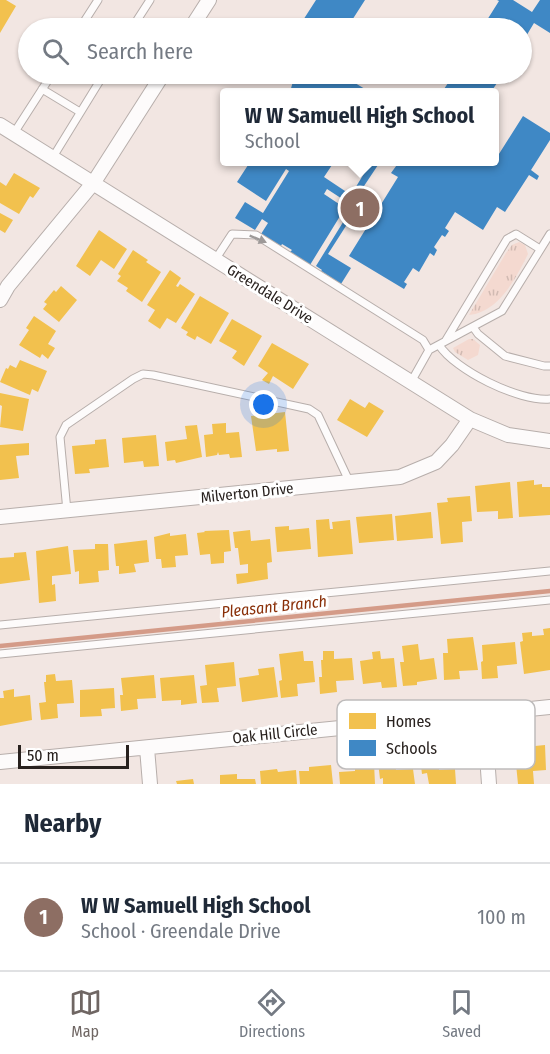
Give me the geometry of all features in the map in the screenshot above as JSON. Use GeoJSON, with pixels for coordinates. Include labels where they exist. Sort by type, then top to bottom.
{"type":"FeatureCollection","features":[{"type":"Feature","properties":{"kind":"street"},"geometry":{"type":"LineString","coordinates":[[197,18],[209,0]]}},
{"type":"Feature","properties":{"kind":"street"},"geometry":{"type":"LineString","coordinates":[[0,300],[8,286],[94,183],[157,84]]}},
{"type":"Feature","properties":{"kind":"street","name":"Greendale Drive"},"geometry":{"type":"LineString","coordinates":[[0,124],[470,419],[508,435],[550,441]]}},
{"type":"Feature","properties":{"kind":"street","name":"Milverton Drive"},"geometry":{"type":"LineString","coordinates":[[0,517],[400,477],[436,462],[452,445],[470,419]]}},
{"type":"Feature","properties":{"kind":"street","name":"Oak Hill Circle"},"geometry":{"type":"LineString","coordinates":[[535,708],[550,707]]}},
{"type":"Feature","properties":{"kind":"street","name":"Oak Hill Circle"},"geometry":{"type":"LineString","coordinates":[[0,762],[337,728]]}},
{"type":"Feature","properties":{"kind":"street"},"geometry":{"type":"LineString","coordinates":[[147,747],[150,784]]}},
{"type":"Feature","properties":{"kind":"street"},"geometry":{"type":"LineString","coordinates":[[489,769],[489,784]]}},
{"type":"Feature","properties":{"kind":"lane"},"geometry":{"type":"LineString","coordinates":[[86,18],[98,0]]}},
{"type":"Feature","properties":{"kind":"lane"},"geometry":{"type":"LineString","coordinates":[[138,18],[150,0]]}},
{"type":"Feature","properties":{"kind":"lane"},"geometry":{"type":"LineString","coordinates":[[14,133],[45,84]]}},
{"type":"Feature","properties":{"kind":"lane"},"geometry":{"type":"LineString","coordinates":[[53,157],[98,84]]}},
{"type":"Feature","properties":{"kind":"lane"},"geometry":{"type":"LineString","coordinates":[[42,89],[80,112]]}},
{"type":"Feature","properties":{"kind":"lane"},"geometry":{"type":"LineString","coordinates":[[215,260],[232,234],[256,235],[423,340],[429,350]]}},
{"type":"Feature","properties":{"kind":"lane"},"geometry":{"type":"LineString","coordinates":[[540,249],[516,234],[507,239],[442,343],[446,356],[498,388],[538,400],[550,399]]}},
{"type":"Feature","properties":{"kind":"lane"},"geometry":{"type":"LineString","coordinates":[[411,382],[429,350],[501,311],[550,234]]}},
{"type":"Feature","properties":{"kind":"lane"},"geometry":{"type":"LineString","coordinates":[[473,327],[478,334],[505,356],[550,366]]}},
{"type":"Feature","properties":{"kind":"lane"},"geometry":{"type":"LineString","coordinates":[[67,511],[60,437],[66,425],[133,379],[144,374],[309,409],[318,415],[350,483]]}},
{"type":"Feature","properties":{"kind":"lane"},"geometry":{"type":"LineString","coordinates":[[0,625],[550,571]]}},
{"type":"Feature","properties":{"kind":"lane"},"geometry":{"type":"LineString","coordinates":[[0,654],[550,600]]}},
{"type":"Feature","properties":{"kind":"green space"},"geometry":{"type":"Polygon","coordinates":[[[519,242],[525,245],[528,254],[512,283],[498,301],[489,308],[469,315],[506,253],[512,245],[519,242]]]}},
{"type":"Feature","properties":{"kind":"green space"},"geometry":{"type":"Polygon","coordinates":[[[473,339],[480,345],[478,355],[468,360],[455,352],[453,348],[473,339]]]}},
{"type":"Feature","properties":{"kind":"building: Homes"},"geometry":{"type":"Polygon","coordinates":[[[0,0],[6,0],[16,6],[0,33],[0,0]]]}},
{"type":"Feature","properties":{"kind":"building: Homes"},"geometry":{"type":"Polygon","coordinates":[[[14,173],[40,188],[33,198],[30,196],[19,214],[0,203],[0,182],[6,186],[14,173]]]}},
{"type":"Feature","properties":{"kind":"building: Homes"},"geometry":{"type":"Polygon","coordinates":[[[0,213],[13,220],[5,233],[0,230],[0,213]]]}},
{"type":"Feature","properties":{"kind":"building: Homes"},"geometry":{"type":"Polygon","coordinates":[[[99,230],[127,249],[114,269],[101,260],[90,276],[76,266],[99,230]]]}},
{"type":"Feature","properties":{"kind":"building: Homes"},"geometry":{"type":"Polygon","coordinates":[[[133,250],[161,272],[142,302],[126,291],[128,288],[117,281],[121,276],[118,274],[133,250]]]}},
{"type":"Feature","properties":{"kind":"building: Homes"},"geometry":{"type":"Polygon","coordinates":[[[170,270],[181,278],[176,286],[180,284],[195,294],[176,323],[167,318],[160,329],[148,321],[155,310],[147,305],[170,270]]]}},
{"type":"Feature","properties":{"kind":"building: Homes"},"geometry":{"type":"Polygon","coordinates":[[[61,286],[77,300],[59,322],[43,309],[47,304],[44,302],[54,290],[56,292],[61,286]]]}},
{"type":"Feature","properties":{"kind":"building: Homes"},"geometry":{"type":"Polygon","coordinates":[[[200,296],[229,313],[211,344],[197,336],[195,340],[186,335],[188,332],[181,328],[200,296]]]}},
{"type":"Feature","properties":{"kind":"building: Homes"},"geometry":{"type":"Polygon","coordinates":[[[34,316],[56,331],[48,344],[55,348],[48,359],[42,354],[40,358],[19,345],[29,330],[26,328],[34,316]]]}},
{"type":"Feature","properties":{"kind":"building: Homes"},"geometry":{"type":"Polygon","coordinates":[[[232,319],[262,336],[244,366],[232,358],[237,351],[219,341],[232,319]]]}},
{"type":"Feature","properties":{"kind":"building: Homes"},"geometry":{"type":"Polygon","coordinates":[[[272,343],[309,364],[293,389],[273,376],[269,384],[262,380],[268,373],[258,366],[272,343]]]}},
{"type":"Feature","properties":{"kind":"building: Homes"},"geometry":{"type":"Polygon","coordinates":[[[20,360],[47,371],[38,392],[32,389],[30,395],[0,382],[6,368],[8,369],[10,365],[16,368],[20,360]]]}},
{"type":"Feature","properties":{"kind":"building: Homes"},"geometry":{"type":"Polygon","coordinates":[[[0,393],[29,399],[23,431],[0,427],[2,406],[0,405],[0,393]]]}},
{"type":"Feature","properties":{"kind":"building: Homes"},"geometry":{"type":"Polygon","coordinates":[[[350,399],[365,408],[369,402],[384,411],[367,437],[337,420],[350,399]]]}},
{"type":"Feature","properties":{"kind":"building: Homes"},"geometry":{"type":"Polygon","coordinates":[[[285,412],[289,451],[277,452],[277,449],[256,451],[251,416],[285,412]]]}},
{"type":"Feature","properties":{"kind":"building: Homes"},"geometry":{"type":"Polygon","coordinates":[[[226,423],[226,433],[239,432],[242,457],[230,458],[229,454],[219,455],[218,452],[217,455],[206,457],[204,435],[213,434],[212,424],[226,423]]]}},
{"type":"Feature","properties":{"kind":"building: Homes"},"geometry":{"type":"Polygon","coordinates":[[[197,425],[202,457],[176,463],[175,460],[167,461],[165,442],[187,439],[185,426],[197,425]]]}},
{"type":"Feature","properties":{"kind":"building: Homes"},"geometry":{"type":"Polygon","coordinates":[[[156,435],[159,466],[144,467],[143,461],[124,463],[122,438],[156,435]]]}},
{"type":"Feature","properties":{"kind":"building: Homes"},"geometry":{"type":"Polygon","coordinates":[[[106,439],[109,467],[89,469],[90,473],[75,474],[72,446],[95,444],[95,440],[106,439]]]}},
{"type":"Feature","properties":{"kind":"building: Homes"},"geometry":{"type":"Polygon","coordinates":[[[29,443],[29,455],[16,456],[19,478],[0,480],[0,445],[29,443]]]}},
{"type":"Feature","properties":{"kind":"building: Homes"},"geometry":{"type":"Polygon","coordinates":[[[534,480],[534,485],[542,484],[542,487],[550,487],[550,515],[519,517],[517,482],[534,480]]]}},
{"type":"Feature","properties":{"kind":"building: Homes"},"geometry":{"type":"Polygon","coordinates":[[[510,482],[513,518],[498,519],[498,511],[477,512],[475,486],[510,482]]]}},
{"type":"Feature","properties":{"kind":"building: Homes"},"geometry":{"type":"Polygon","coordinates":[[[470,496],[472,521],[462,522],[463,542],[441,544],[437,503],[448,502],[447,498],[470,496]]]}},
{"type":"Feature","properties":{"kind":"building: Homes"},"geometry":{"type":"Polygon","coordinates":[[[431,512],[433,538],[397,541],[395,516],[431,512]]]}},
{"type":"Feature","properties":{"kind":"building: Homes"},"geometry":{"type":"Polygon","coordinates":[[[392,514],[394,540],[359,543],[356,517],[392,514]]]}},
{"type":"Feature","properties":{"kind":"building: Homes"},"geometry":{"type":"Polygon","coordinates":[[[329,519],[330,529],[333,529],[332,522],[350,520],[353,554],[318,557],[316,520],[329,519]]]}},
{"type":"Feature","properties":{"kind":"building: Homes"},"geometry":{"type":"Polygon","coordinates":[[[289,526],[289,530],[309,528],[311,549],[277,552],[275,527],[289,526]]]}},
{"type":"Feature","properties":{"kind":"building: Homes"},"geometry":{"type":"Polygon","coordinates":[[[229,530],[231,551],[224,552],[224,563],[211,564],[210,554],[200,555],[197,533],[229,530]]]}},
{"type":"Feature","properties":{"kind":"building: Homes"},"geometry":{"type":"Polygon","coordinates":[[[250,530],[251,541],[270,539],[272,562],[267,563],[268,579],[237,584],[236,574],[248,573],[248,564],[240,565],[233,532],[250,530]]]}},
{"type":"Feature","properties":{"kind":"building: Homes"},"geometry":{"type":"Polygon","coordinates":[[[170,533],[170,536],[186,534],[188,555],[175,556],[176,567],[162,568],[161,559],[156,559],[154,537],[170,533]]]}},
{"type":"Feature","properties":{"kind":"building: Homes"},"geometry":{"type":"Polygon","coordinates":[[[147,540],[149,562],[134,564],[136,572],[119,574],[114,544],[147,540]]]}},
{"type":"Feature","properties":{"kind":"building: Homes"},"geometry":{"type":"Polygon","coordinates":[[[95,544],[108,544],[109,570],[98,571],[99,582],[79,584],[79,571],[75,572],[73,550],[95,549],[95,544]]]}},
{"type":"Feature","properties":{"kind":"building: Homes"},"geometry":{"type":"Polygon","coordinates":[[[68,546],[71,574],[52,576],[56,601],[39,603],[36,551],[68,546]]]}},
{"type":"Feature","properties":{"kind":"building: Homes"},"geometry":{"type":"Polygon","coordinates":[[[26,552],[30,580],[0,584],[0,558],[14,557],[14,553],[26,552]]]}},
{"type":"Feature","properties":{"kind":"building: Homes"},"geometry":{"type":"Polygon","coordinates":[[[550,628],[550,670],[524,674],[520,642],[523,641],[522,633],[532,632],[532,636],[544,635],[543,629],[550,628]]]}},
{"type":"Feature","properties":{"kind":"building: Homes"},"geometry":{"type":"Polygon","coordinates":[[[473,637],[478,670],[459,671],[460,679],[444,680],[443,653],[448,653],[447,639],[473,637]]]}},
{"type":"Feature","properties":{"kind":"building: Homes"},"geometry":{"type":"Polygon","coordinates":[[[515,642],[517,664],[497,666],[498,678],[482,679],[482,645],[515,642]]]}},
{"type":"Feature","properties":{"kind":"building: Homes"},"geometry":{"type":"Polygon","coordinates":[[[418,644],[420,660],[434,658],[437,679],[417,682],[417,685],[403,686],[400,662],[404,662],[402,646],[418,644]]]}},
{"type":"Feature","properties":{"kind":"building: Homes"},"geometry":{"type":"Polygon","coordinates":[[[303,651],[304,661],[313,661],[315,682],[297,684],[298,696],[281,698],[279,681],[282,680],[279,654],[303,651]]]}},
{"type":"Feature","properties":{"kind":"building: Homes"},"geometry":{"type":"Polygon","coordinates":[[[323,651],[334,651],[334,659],[352,658],[354,680],[336,681],[337,692],[320,694],[319,677],[322,677],[323,651]]]}},
{"type":"Feature","properties":{"kind":"building: Homes"},"geometry":{"type":"Polygon","coordinates":[[[380,651],[381,659],[394,658],[397,687],[382,688],[381,682],[363,684],[360,661],[373,659],[372,652],[380,651]]]}},
{"type":"Feature","properties":{"kind":"building: Homes"},"geometry":{"type":"Polygon","coordinates":[[[234,662],[236,686],[217,688],[219,702],[202,703],[200,686],[207,685],[205,665],[234,662]]]}},
{"type":"Feature","properties":{"kind":"building: Homes"},"geometry":{"type":"Polygon","coordinates":[[[274,667],[278,697],[242,702],[239,678],[259,675],[258,669],[274,667]]]}},
{"type":"Feature","properties":{"kind":"building: Homes"},"geometry":{"type":"Polygon","coordinates":[[[55,674],[56,681],[72,680],[74,703],[57,704],[58,718],[41,720],[39,703],[46,702],[44,682],[46,682],[46,675],[55,674]]]}},
{"type":"Feature","properties":{"kind":"building: Homes"},"geometry":{"type":"Polygon","coordinates":[[[154,675],[156,698],[137,699],[138,709],[121,711],[120,695],[123,695],[121,678],[154,675]]]}},
{"type":"Feature","properties":{"kind":"building: Homes"},"geometry":{"type":"Polygon","coordinates":[[[194,675],[197,703],[181,705],[181,700],[162,701],[160,678],[194,675]]]}},
{"type":"Feature","properties":{"kind":"building: Homes"},"geometry":{"type":"Polygon","coordinates":[[[114,688],[115,708],[101,709],[102,716],[80,717],[80,690],[114,688]]]}},
{"type":"Feature","properties":{"kind":"building: Homes"},"geometry":{"type":"Polygon","coordinates":[[[14,689],[14,697],[30,695],[32,720],[0,726],[0,698],[4,698],[3,691],[14,689]]]}},
{"type":"Feature","properties":{"kind":"building: Homes"},"geometry":{"type":"Polygon","coordinates":[[[545,745],[546,770],[533,771],[534,784],[518,784],[516,769],[535,769],[535,746],[545,745]]]}},
{"type":"Feature","properties":{"kind":"building: Homes"},"geometry":{"type":"Polygon","coordinates":[[[331,765],[333,784],[300,784],[299,771],[309,771],[309,767],[331,765]]]}},
{"type":"Feature","properties":{"kind":"building: Homes"},"geometry":{"type":"Polygon","coordinates":[[[277,769],[278,772],[296,770],[297,784],[261,784],[260,771],[277,769]]]}},
{"type":"Feature","properties":{"kind":"building: Homes"},"geometry":{"type":"Polygon","coordinates":[[[355,769],[374,769],[375,784],[340,784],[339,772],[355,771],[355,769]]]}},
{"type":"Feature","properties":{"kind":"building: Homes"},"geometry":{"type":"Polygon","coordinates":[[[379,769],[413,769],[415,784],[383,784],[383,778],[380,779],[379,769]]]}},
{"type":"Feature","properties":{"kind":"building: Homes"},"geometry":{"type":"Polygon","coordinates":[[[421,769],[455,769],[456,784],[429,784],[427,773],[422,774],[421,769]]]}},
{"type":"Feature","properties":{"kind":"building: Homes"},"geometry":{"type":"Polygon","coordinates":[[[237,774],[237,779],[255,779],[256,784],[220,784],[220,775],[237,774]]]}},
{"type":"Feature","properties":{"kind":"building: Homes"},"geometry":{"type":"Polygon","coordinates":[[[193,779],[194,784],[177,784],[176,781],[193,779]]]}},
{"type":"Feature","properties":{"kind":"building: Schools"},"geometry":{"type":"Polygon","coordinates":[[[316,0],[365,0],[353,18],[304,18],[316,0]]]}},
{"type":"Feature","properties":{"kind":"building: Schools"},"geometry":{"type":"Polygon","coordinates":[[[497,0],[513,0],[532,12],[540,0],[550,0],[550,33],[534,23],[532,26],[532,18],[488,18],[499,1],[497,0]]]}},
{"type":"Feature","properties":{"kind":"building: Schools"},"geometry":{"type":"Polygon","coordinates":[[[292,84],[357,84],[363,88],[291,88],[292,84]]]}},
{"type":"Feature","properties":{"kind":"building: Schools"},"geometry":{"type":"Polygon","coordinates":[[[447,84],[496,84],[494,88],[445,88],[447,84]]]}},
{"type":"Feature","properties":{"kind":"building: Schools"},"geometry":{"type":"Polygon","coordinates":[[[523,116],[550,133],[550,140],[531,170],[539,176],[537,180],[529,175],[505,212],[497,207],[483,230],[455,212],[445,228],[449,231],[445,237],[442,235],[434,247],[437,250],[434,256],[430,253],[419,272],[413,268],[404,282],[407,284],[404,289],[349,256],[398,177],[391,173],[396,166],[499,166],[499,154],[523,116]]]}},
{"type":"Feature","properties":{"kind":"building: Schools"},"geometry":{"type":"Polygon","coordinates":[[[247,166],[331,166],[324,177],[351,195],[369,166],[377,166],[354,201],[360,204],[328,254],[351,268],[341,284],[316,266],[353,206],[327,189],[324,194],[345,208],[310,265],[290,252],[292,250],[261,234],[268,223],[262,219],[255,230],[235,218],[245,202],[263,213],[289,171],[286,169],[266,201],[237,182],[247,166]]]}},
{"type":"Feature","properties":{"kind":"waterway","name":"Pleasant Branch"},"geometry":{"type":"LineString","coordinates":[[0,646],[550,591]]}},
{"type":"Feature","properties":{"kind":"place","name":"W W Samuell High School"},"geometry":{"type":"Point","coordinates":[360,208]}}]}
